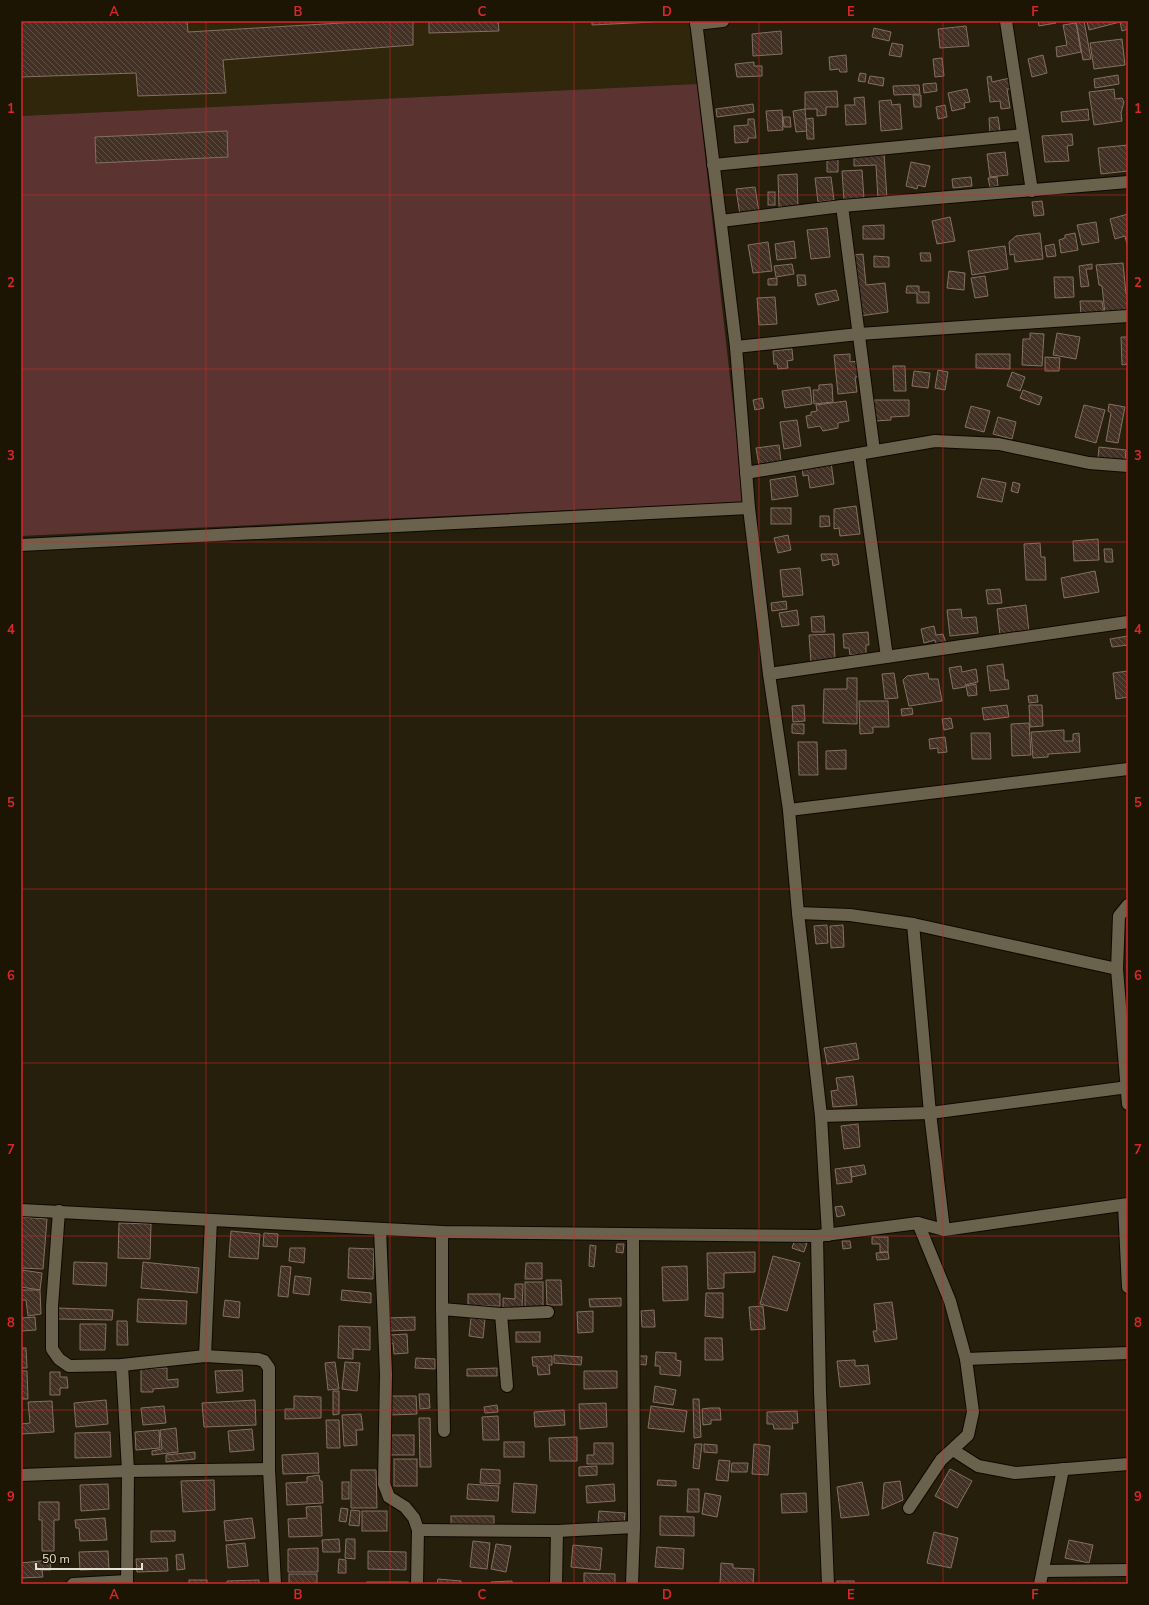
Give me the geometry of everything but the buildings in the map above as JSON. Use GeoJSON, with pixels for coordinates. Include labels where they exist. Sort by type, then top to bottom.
{"type":"FeatureCollection","features":[{"type":"Feature","properties":{"kind":"street"},"geometry":{"type":"LineString","coordinates":[[723,21],[696,23],[736,347],[749,508],[789,810],[798,913],[821,1116],[822,1236],[820,1392],[828,1584]]}},
{"type":"Feature","properties":{"kind":"street"},"geometry":{"type":"LineString","coordinates":[[1006,21],[1032,191]]}},
{"type":"Feature","properties":{"kind":"street"},"geometry":{"type":"LineString","coordinates":[[713,165],[1024,134]]}},
{"type":"Feature","properties":{"kind":"street"},"geometry":{"type":"LineString","coordinates":[[721,221],[842,206],[1128,182]]}},
{"type":"Feature","properties":{"kind":"street"},"geometry":{"type":"LineString","coordinates":[[842,206],[874,451]]}},
{"type":"Feature","properties":{"kind":"street"},"geometry":{"type":"LineString","coordinates":[[736,347],[859,334],[1128,316]]}},
{"type":"Feature","properties":{"kind":"street"},"geometry":{"type":"LineString","coordinates":[[746,473],[935,441],[999,444],[1089,463],[1128,466]]}},
{"type":"Feature","properties":{"kind":"street"},"geometry":{"type":"LineString","coordinates":[[859,454],[887,657]]}},
{"type":"Feature","properties":{"kind":"street"},"geometry":{"type":"LineString","coordinates":[[21,545],[749,508]]}},
{"type":"Feature","properties":{"kind":"street"},"geometry":{"type":"LineString","coordinates":[[770,674],[1128,622]]}},
{"type":"Feature","properties":{"kind":"street"},"geometry":{"type":"LineString","coordinates":[[789,810],[1128,769]]}},
{"type":"Feature","properties":{"kind":"street"},"geometry":{"type":"LineString","coordinates":[[1128,905],[1119,916],[1117,969],[1128,1104]]}},
{"type":"Feature","properties":{"kind":"street"},"geometry":{"type":"LineString","coordinates":[[798,913],[850,915],[913,924],[1117,969]]}},
{"type":"Feature","properties":{"kind":"street"},"geometry":{"type":"LineString","coordinates":[[913,924],[930,1113],[944,1230]]}},
{"type":"Feature","properties":{"kind":"street"},"geometry":{"type":"LineString","coordinates":[[821,1116],[930,1113],[1127,1087]]}},
{"type":"Feature","properties":{"kind":"street"},"geometry":{"type":"LineString","coordinates":[[21,1210],[380,1230],[633,1235],[822,1236],[918,1224],[944,1230],[1126,1204],[1128,1287]]}},
{"type":"Feature","properties":{"kind":"street"},"geometry":{"type":"LineString","coordinates":[[59,1211],[52,1306],[52,1349],[59,1359],[69,1366],[122,1365],[205,1356],[258,1359],[264,1361],[269,1368],[269,1469],[275,1584]]}},
{"type":"Feature","properties":{"kind":"street"},"geometry":{"type":"LineString","coordinates":[[205,1356],[211,1220]]}},
{"type":"Feature","properties":{"kind":"street"},"geometry":{"type":"LineString","coordinates":[[909,1508],[941,1460],[968,1435],[973,1412],[966,1359],[950,1301],[918,1224]]}},
{"type":"Feature","properties":{"kind":"street"},"geometry":{"type":"LineString","coordinates":[[380,1230],[386,1374],[384,1484],[390,1497],[405,1507],[414,1518],[418,1530],[417,1584]]}},
{"type":"Feature","properties":{"kind":"street"},"geometry":{"type":"LineString","coordinates":[[442,1232],[444,1431]]}},
{"type":"Feature","properties":{"kind":"street"},"geometry":{"type":"LineString","coordinates":[[632,1584],[634,1527],[633,1235]]}},
{"type":"Feature","properties":{"kind":"street"},"geometry":{"type":"LineString","coordinates":[[442,1309],[501,1314],[548,1312]]}},
{"type":"Feature","properties":{"kind":"street"},"geometry":{"type":"LineString","coordinates":[[501,1314],[507,1386]]}},
{"type":"Feature","properties":{"kind":"street"},"geometry":{"type":"LineString","coordinates":[[966,1359],[1128,1353]]}},
{"type":"Feature","properties":{"kind":"street"},"geometry":{"type":"LineString","coordinates":[[73,1584],[127,1582],[128,1471],[122,1365]]}},
{"type":"Feature","properties":{"kind":"street"},"geometry":{"type":"LineString","coordinates":[[953,1450],[978,1466],[1015,1474],[1128,1464]]}},
{"type":"Feature","properties":{"kind":"street"},"geometry":{"type":"LineString","coordinates":[[21,1475],[128,1471],[269,1469]]}},
{"type":"Feature","properties":{"kind":"street"},"geometry":{"type":"LineString","coordinates":[[1040,1584],[1063,1469]]}},
{"type":"Feature","properties":{"kind":"street"},"geometry":{"type":"LineString","coordinates":[[418,1530],[557,1531],[634,1527]]}},
{"type":"Feature","properties":{"kind":"street"},"geometry":{"type":"LineString","coordinates":[[556,1584],[557,1531]]}},
{"type":"Feature","properties":{"kind":"street"},"geometry":{"type":"LineString","coordinates":[[1043,1571],[1128,1570]]}},
{"type":"Feature","properties":{"kind":"shaded area"},"geometry":{"type":"Polygon","coordinates":[[[21,21],[690,21],[697,84],[21,116],[21,21]]]}},
{"type":"Feature","properties":{"kind":"shaded area"},"geometry":{"type":"Polygon","coordinates":[[[697,84],[744,502],[21,536],[21,116],[697,84]]]}}]}
